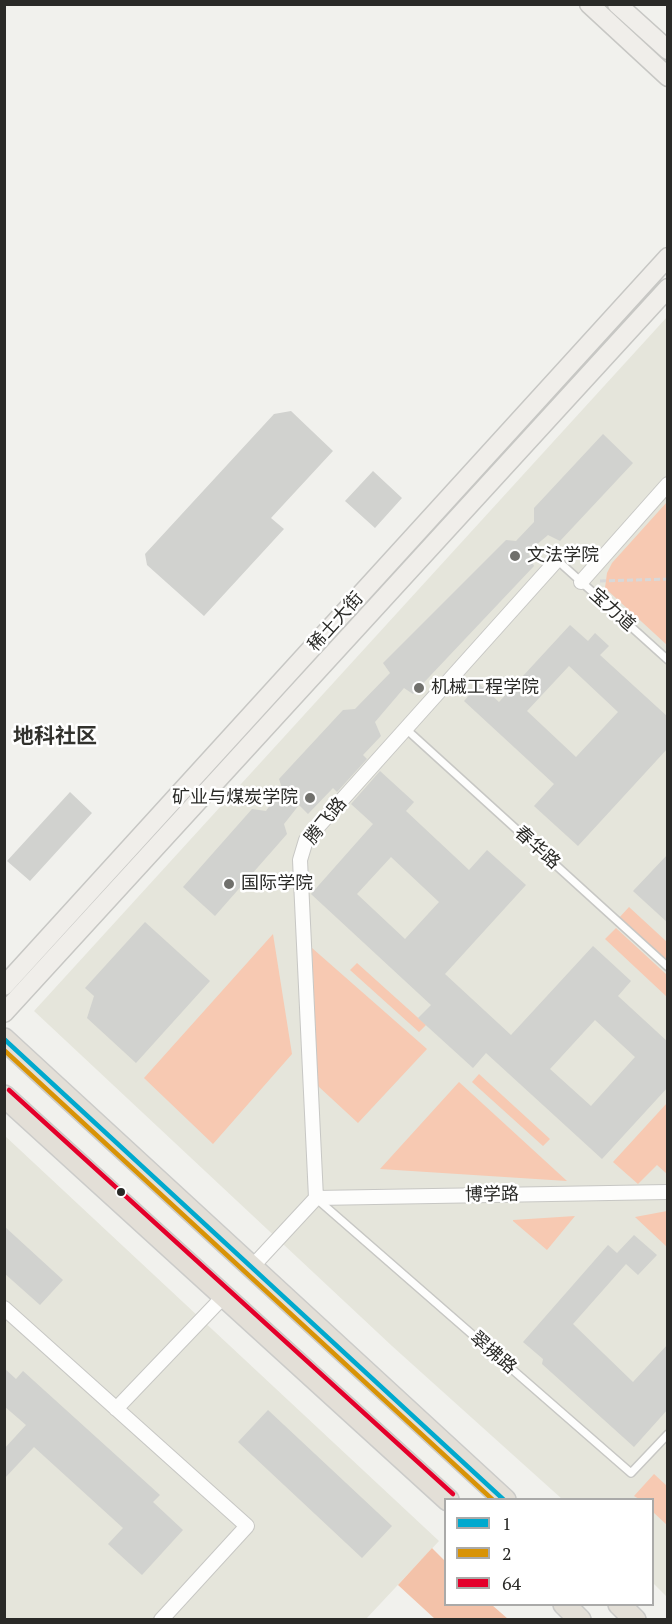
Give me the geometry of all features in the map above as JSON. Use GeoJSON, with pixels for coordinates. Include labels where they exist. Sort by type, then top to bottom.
{"type":"FeatureCollection","features":[{"type":"Feature","properties":{"kind":"main road"},"geometry":{"type":"LineString","coordinates":[[589,4],[668,77]]}},
{"type":"Feature","properties":{"kind":"main road"},"geometry":{"type":"LineString","coordinates":[[617,4],[668,50]]}},
{"type":"Feature","properties":{"kind":"main road","name":"稀土大街"},"geometry":{"type":"LineString","coordinates":[[4,986],[668,257]]}},
{"type":"Feature","properties":{"kind":"main road","name":"稀土大街"},"geometry":{"type":"LineString","coordinates":[[4,1013],[668,288]]}},
{"type":"Feature","properties":{"kind":"main road"},"geometry":{"type":"LineString","coordinates":[[4,1039],[503,1498]]}},
{"type":"Feature","properties":{"kind":"main road"},"geometry":{"type":"LineString","coordinates":[[4,1096],[446,1498]]}},
{"type":"Feature","properties":{"kind":"main road"},"geometry":{"type":"LineString","coordinates":[[565,1606],[580,1620]]}},
{"type":"Feature","properties":{"kind":"main road"},"geometry":{"type":"LineString","coordinates":[[620,1606],[635,1620]]}},
{"type":"Feature","properties":{"kind":"street"},"geometry":{"type":"LineString","coordinates":[[581,582],[668,484]]}},
{"type":"Feature","properties":{"kind":"street","name":"腾飞路"},"geometry":{"type":"LineString","coordinates":[[316,1198],[300,861],[306,840],[557,560]]}},
{"type":"Feature","properties":{"kind":"street","name":"博学路"},"geometry":{"type":"LineString","coordinates":[[316,1198],[668,1191]]}},
{"type":"Feature","properties":{"kind":"street"},"geometry":{"type":"LineString","coordinates":[[252,1267],[316,1198]]}},
{"type":"Feature","properties":{"kind":"street"},"geometry":{"type":"LineString","coordinates":[[116,1409],[224,1296]]}},
{"type":"Feature","properties":{"kind":"street"},"geometry":{"type":"LineString","coordinates":[[4,1308],[247,1526],[161,1620]]}},
{"type":"Feature","properties":{"kind":"lane","name":"宝力道"},"geometry":{"type":"LineString","coordinates":[[557,560],[668,660]]}},
{"type":"Feature","properties":{"kind":"lane","name":"春华路"},"geometry":{"type":"LineString","coordinates":[[406,729],[668,967]]}},
{"type":"Feature","properties":{"kind":"lane","name":"翠拂路"},"geometry":{"type":"LineString","coordinates":[[316,1198],[631,1473],[668,1434]]}},
{"type":"Feature","properties":{"kind":"path"},"geometry":{"type":"LineString","coordinates":[[581,582],[668,579]]}},
{"type":"Feature","properties":{"kind":"shaded area"},"geometry":{"type":"Polygon","coordinates":[[[667,317],[667,1597],[654,1584],[654,1498],[561,1498],[392,1346],[34,1011],[667,317]]]}},
{"type":"Feature","properties":{"kind":"shaded area"},"geometry":{"type":"Polygon","coordinates":[[[667,502],[667,645],[605,588],[607,573],[612,563],[667,502]]]}},
{"type":"Feature","properties":{"kind":"shaded area"},"geometry":{"type":"Polygon","coordinates":[[[629,907],[667,942],[667,964],[618,919],[629,907]]]}},
{"type":"Feature","properties":{"kind":"shaded area"},"geometry":{"type":"Polygon","coordinates":[[[616,928],[667,975],[667,997],[605,939],[616,928]]]}},
{"type":"Feature","properties":{"kind":"shaded area"},"geometry":{"type":"Polygon","coordinates":[[[273,934],[292,1054],[213,1144],[144,1078],[273,934]]]}},
{"type":"Feature","properties":{"kind":"shaded area"},"geometry":{"type":"Polygon","coordinates":[[[312,948],[427,1049],[358,1123],[318,1086],[312,948]]]}},
{"type":"Feature","properties":{"kind":"shaded area"},"geometry":{"type":"Polygon","coordinates":[[[357,963],[426,1025],[419,1032],[350,970],[357,963]]]}},
{"type":"Feature","properties":{"kind":"shaded area"},"geometry":{"type":"Polygon","coordinates":[[[479,1074],[550,1139],[543,1146],[472,1082],[479,1074]]]}},
{"type":"Feature","properties":{"kind":"shaded area"},"geometry":{"type":"Polygon","coordinates":[[[459,1082],[567,1181],[380,1169],[459,1082]]]}},
{"type":"Feature","properties":{"kind":"shaded area"},"geometry":{"type":"Polygon","coordinates":[[[667,1103],[667,1174],[657,1165],[638,1184],[613,1162],[667,1103]]]}},
{"type":"Feature","properties":{"kind":"shaded area"},"geometry":{"type":"Polygon","coordinates":[[[4,1135],[439,1541],[366,1619],[5,1619],[4,1135]]]}},
{"type":"Feature","properties":{"kind":"shaded area"},"geometry":{"type":"Polygon","coordinates":[[[668,1211],[667,1247],[635,1217],[668,1211]]]}},
{"type":"Feature","properties":{"kind":"shaded area"},"geometry":{"type":"Polygon","coordinates":[[[575,1216],[547,1250],[513,1221],[513,1220],[575,1216]]]}},
{"type":"Feature","properties":{"kind":"shaded area"},"geometry":{"type":"Polygon","coordinates":[[[654,1474],[667,1486],[667,1525],[654,1513],[654,1498],[634,1496],[654,1474]]]}},
{"type":"Feature","properties":{"kind":"shaded area"},"geometry":{"type":"Polygon","coordinates":[[[432,1548],[444,1560],[444,1606],[493,1606],[508,1619],[435,1619],[398,1585],[432,1548]]]}},
{"type":"Feature","properties":{"kind":"building"},"geometry":{"type":"Polygon","coordinates":[[[291,411],[333,451],[271,518],[284,529],[204,616],[147,565],[145,554],[274,414],[291,411]]]}},
{"type":"Feature","properties":{"kind":"building"},"geometry":{"type":"Polygon","coordinates":[[[603,434],[633,463],[560,541],[548,535],[528,552],[534,566],[413,694],[404,688],[375,722],[381,736],[363,755],[367,759],[337,792],[333,788],[308,814],[299,805],[284,824],[287,834],[215,916],[183,887],[252,809],[266,811],[282,788],[279,779],[343,710],[355,709],[390,673],[383,663],[506,540],[516,541],[534,522],[534,508],[603,434]]]}},
{"type":"Feature","properties":{"kind":"building"},"geometry":{"type":"Polygon","coordinates":[[[373,471],[402,498],[375,528],[345,501],[373,471]]]}},
{"type":"Feature","properties":{"kind":"building"},"geometry":{"type":"Polygon","coordinates":[[[570,625],[588,641],[595,633],[609,646],[600,655],[668,717],[668,748],[578,846],[534,806],[554,784],[464,701],[479,684],[499,702],[570,625]],[[569,666],[527,711],[576,757],[618,712],[569,666]]]}},
{"type":"Feature","properties":{"kind":"building"},"geometry":{"type":"Polygon","coordinates":[[[380,771],[414,802],[406,811],[469,870],[487,850],[526,885],[445,974],[511,1035],[593,946],[631,981],[618,996],[668,1042],[668,1087],[602,1159],[486,1053],[473,1068],[418,1018],[431,1005],[311,894],[373,824],[351,804],[380,771]],[[391,857],[357,894],[405,939],[439,902],[391,857]],[[595,1020],[550,1069],[591,1106],[635,1057],[595,1020]]]}},
{"type":"Feature","properties":{"kind":"building"},"geometry":{"type":"Polygon","coordinates":[[[70,792],[92,813],[30,881],[7,861],[70,792]]]}},
{"type":"Feature","properties":{"kind":"building"},"geometry":{"type":"Polygon","coordinates":[[[668,854],[668,923],[633,891],[668,854]]]}},
{"type":"Feature","properties":{"kind":"building"},"geometry":{"type":"Polygon","coordinates":[[[145,922],[210,981],[136,1063],[87,1018],[94,996],[85,988],[145,922]]]}},
{"type":"Feature","properties":{"kind":"building"},"geometry":{"type":"Polygon","coordinates":[[[4,1226],[63,1280],[40,1305],[4,1273],[4,1226]]]}},
{"type":"Feature","properties":{"kind":"building"},"geometry":{"type":"Polygon","coordinates":[[[634,1235],[657,1255],[638,1275],[626,1264],[573,1324],[633,1382],[668,1344],[668,1409],[634,1447],[542,1364],[543,1359],[523,1342],[608,1245],[617,1253],[634,1235]]]}},
{"type":"Feature","properties":{"kind":"building"},"geometry":{"type":"Polygon","coordinates":[[[4,1368],[16,1379],[23,1371],[160,1495],[153,1502],[183,1530],[142,1575],[108,1544],[123,1528],[34,1447],[4,1479],[4,1449],[26,1425],[4,1406],[4,1368]]]}},
{"type":"Feature","properties":{"kind":"building"},"geometry":{"type":"Polygon","coordinates":[[[268,1410],[392,1526],[362,1558],[238,1442],[268,1410]]]}},
{"type":"Feature","properties":{"kind":"transit line","name":"1"},"geometry":{"type":"LineString","coordinates":[[4,1039],[502,1498]]}},
{"type":"Feature","properties":{"kind":"transit line","name":"2"},"geometry":{"type":"LineString","coordinates":[[4,1050],[491,1498]]}},
{"type":"Feature","properties":{"kind":"transit line","name":"64"},"geometry":{"type":"LineString","coordinates":[[9,1090],[453,1494]]}},
{"type":"Feature","properties":{"kind":"place","name":"文法学院"},"geometry":{"type":"Point","coordinates":[515,556]}},
{"type":"Feature","properties":{"kind":"place","name":"机械工程学院"},"geometry":{"type":"Point","coordinates":[419,688]}},
{"type":"Feature","properties":{"kind":"place","name":"矿业与煤炭学院"},"geometry":{"type":"Point","coordinates":[310,798]}},
{"type":"Feature","properties":{"kind":"place","name":"国际学院"},"geometry":{"type":"Point","coordinates":[229,884]}},
{"type":"Feature","properties":{"kind":"district","name":"地科社区"},"geometry":{"type":"Point","coordinates":[55,737]}}]}
